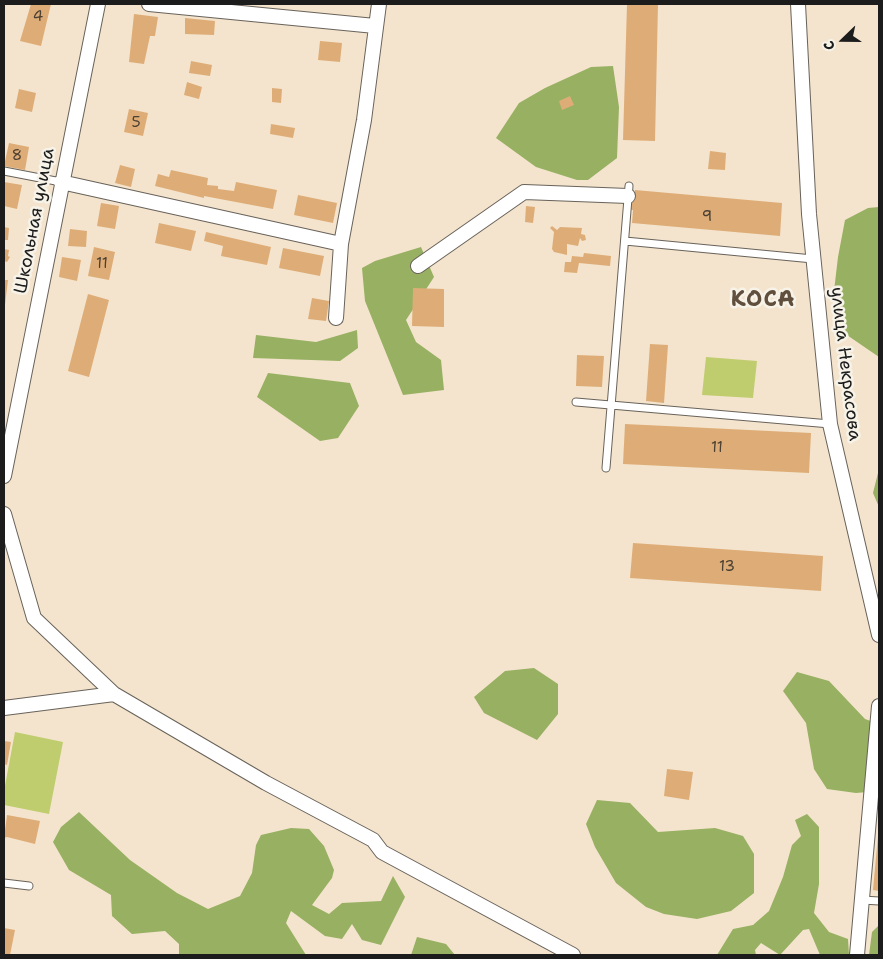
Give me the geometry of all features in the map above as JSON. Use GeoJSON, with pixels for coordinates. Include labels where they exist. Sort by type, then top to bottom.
{"type":"FeatureCollection","features":[{"type":"Feature","properties":{"kind":"street","name":"Школьная улица"},"geometry":{"type":"LineString","coordinates":[[4,476],[9,420],[98,4]]}},
{"type":"Feature","properties":{"kind":"street"},"geometry":{"type":"LineString","coordinates":[[149,4],[375,26]]}},
{"type":"Feature","properties":{"kind":"street"},"geometry":{"type":"LineString","coordinates":[[336,318],[341,244],[364,120],[379,4]]}},
{"type":"Feature","properties":{"kind":"street","name":"улица Некрасова"},"geometry":{"type":"LineString","coordinates":[[798,4],[813,259],[830,424],[879,635]]}},
{"type":"Feature","properties":{"kind":"street"},"geometry":{"type":"LineString","coordinates":[[61,182],[341,244]]}},
{"type":"Feature","properties":{"kind":"street"},"geometry":{"type":"LineString","coordinates":[[418,266],[524,192],[629,191]]}},
{"type":"Feature","properties":{"kind":"street"},"geometry":{"type":"LineString","coordinates":[[4,514],[34,618],[114,694],[266,783],[373,840],[382,852],[573,955]]}},
{"type":"Feature","properties":{"kind":"street"},"geometry":{"type":"LineString","coordinates":[[4,708],[114,694]]}},
{"type":"Feature","properties":{"kind":"street"},"geometry":{"type":"LineString","coordinates":[[857,955],[879,706]]}},
{"type":"Feature","properties":{"kind":"lane"},"geometry":{"type":"LineString","coordinates":[[4,171],[61,182]]}},
{"type":"Feature","properties":{"kind":"lane"},"geometry":{"type":"LineString","coordinates":[[606,468],[629,191]]}},
{"type":"Feature","properties":{"kind":"lane"},"geometry":{"type":"LineString","coordinates":[[624,241],[813,259]]}},
{"type":"Feature","properties":{"kind":"lane"},"geometry":{"type":"LineString","coordinates":[[576,402],[830,424]]}},
{"type":"Feature","properties":{"kind":"lane"},"geometry":{"type":"LineString","coordinates":[[4,882],[28,886]]}},
{"type":"Feature","properties":{"kind":"lane"},"geometry":{"type":"LineString","coordinates":[[862,900],[879,901]]}},
{"type":"Feature","properties":{"kind":"green space"},"geometry":{"type":"Polygon","coordinates":[[[613,66],[619,107],[617,158],[588,180],[577,180],[536,167],[496,138],[519,103],[545,88],[591,67],[613,66]]]}},
{"type":"Feature","properties":{"kind":"green space"},"geometry":{"type":"Polygon","coordinates":[[[879,207],[879,357],[844,333],[834,291],[845,220],[868,208],[879,207]]]}},
{"type":"Feature","properties":{"kind":"green space"},"geometry":{"type":"Polygon","coordinates":[[[421,247],[434,277],[406,320],[416,342],[441,360],[444,390],[403,395],[365,301],[362,268],[375,261],[421,247]]]}},
{"type":"Feature","properties":{"kind":"green space"},"geometry":{"type":"Polygon","coordinates":[[[357,330],[358,348],[340,361],[253,358],[256,335],[316,342],[357,330]]]}},
{"type":"Feature","properties":{"kind":"green space"},"geometry":{"type":"Polygon","coordinates":[[[706,357],[757,361],[753,398],[702,395],[706,357]]]}},
{"type":"Feature","properties":{"kind":"green space"},"geometry":{"type":"Polygon","coordinates":[[[268,373],[350,383],[359,406],[338,438],[320,441],[257,397],[268,373]]]}},
{"type":"Feature","properties":{"kind":"green space"},"geometry":{"type":"Polygon","coordinates":[[[879,469],[879,507],[873,493],[879,469]]]}},
{"type":"Feature","properties":{"kind":"green space"},"geometry":{"type":"Polygon","coordinates":[[[534,668],[558,684],[558,714],[537,740],[484,713],[474,697],[505,671],[534,668]]]}},
{"type":"Feature","properties":{"kind":"green space"},"geometry":{"type":"Polygon","coordinates":[[[797,672],[829,681],[865,719],[879,724],[879,791],[856,793],[827,789],[814,769],[806,723],[783,691],[797,672]]]}},
{"type":"Feature","properties":{"kind":"green space"},"geometry":{"type":"Polygon","coordinates":[[[15,732],[63,742],[49,814],[4,805],[4,791],[15,732]]]}},
{"type":"Feature","properties":{"kind":"green space"},"geometry":{"type":"Polygon","coordinates":[[[597,800],[630,803],[658,832],[715,828],[743,836],[754,854],[754,893],[731,911],[697,919],[664,914],[646,907],[616,883],[595,847],[586,824],[597,800]]]}},
{"type":"Feature","properties":{"kind":"green space"},"geometry":{"type":"Polygon","coordinates":[[[79,812],[130,860],[177,893],[208,909],[240,896],[252,873],[256,845],[261,835],[291,828],[309,829],[324,846],[334,870],[332,878],[312,905],[329,914],[342,903],[381,901],[393,876],[405,897],[381,945],[362,940],[352,924],[342,939],[325,936],[291,911],[286,923],[306,955],[179,955],[179,944],[165,931],[132,934],[112,916],[111,895],[69,870],[53,842],[61,827],[79,812]]]}},
{"type":"Feature","properties":{"kind":"green space"},"geometry":{"type":"Polygon","coordinates":[[[807,814],[819,827],[819,884],[814,913],[829,932],[848,939],[849,955],[820,955],[809,929],[803,930],[780,955],[761,943],[755,950],[756,955],[717,955],[733,929],[753,925],[769,911],[783,877],[792,845],[801,836],[795,820],[807,814]]]}},
{"type":"Feature","properties":{"kind":"green space"},"geometry":{"type":"Polygon","coordinates":[[[879,925],[879,955],[869,955],[872,932],[879,925]]]}},
{"type":"Feature","properties":{"kind":"green space"},"geometry":{"type":"Polygon","coordinates":[[[417,937],[446,944],[455,955],[411,955],[417,937]]]}},
{"type":"Feature","properties":{"kind":"building"},"geometry":{"type":"Polygon","coordinates":[[[31,4],[51,4],[41,46],[20,41],[31,4]]]}},
{"type":"Feature","properties":{"kind":"building"},"geometry":{"type":"Polygon","coordinates":[[[627,4],[658,4],[655,141],[623,140],[627,4]]]}},
{"type":"Feature","properties":{"kind":"building"},"geometry":{"type":"Polygon","coordinates":[[[134,14],[158,17],[155,36],[150,36],[144,64],[129,62],[134,14]]]}},
{"type":"Feature","properties":{"kind":"building"},"geometry":{"type":"Polygon","coordinates":[[[185,18],[215,21],[214,35],[185,34],[185,18]]]}},
{"type":"Feature","properties":{"kind":"building"},"geometry":{"type":"Polygon","coordinates":[[[320,41],[342,43],[340,62],[318,60],[320,41]]]}},
{"type":"Feature","properties":{"kind":"building"},"geometry":{"type":"Polygon","coordinates":[[[191,61],[212,65],[210,76],[189,73],[191,61]]]}},
{"type":"Feature","properties":{"kind":"building"},"geometry":{"type":"Polygon","coordinates":[[[187,82],[202,87],[199,99],[184,95],[187,82]]]}},
{"type":"Feature","properties":{"kind":"building"},"geometry":{"type":"Polygon","coordinates":[[[272,88],[282,89],[281,103],[272,102],[272,88]]]}},
{"type":"Feature","properties":{"kind":"building"},"geometry":{"type":"Polygon","coordinates":[[[19,89],[36,93],[32,112],[15,108],[19,89]]]}},
{"type":"Feature","properties":{"kind":"building"},"geometry":{"type":"Polygon","coordinates":[[[570,96],[574,105],[562,110],[559,101],[570,96]]]}},
{"type":"Feature","properties":{"kind":"building"},"geometry":{"type":"Polygon","coordinates":[[[129,109],[148,113],[143,136],[124,132],[129,109]]]}},
{"type":"Feature","properties":{"kind":"building"},"geometry":{"type":"Polygon","coordinates":[[[271,124],[295,128],[293,138],[270,134],[271,124]]]}},
{"type":"Feature","properties":{"kind":"building"},"geometry":{"type":"Polygon","coordinates":[[[9,143],[29,147],[25,170],[4,166],[9,143]]]}},
{"type":"Feature","properties":{"kind":"building"},"geometry":{"type":"Polygon","coordinates":[[[710,151],[726,153],[725,170],[708,169],[710,151]]]}},
{"type":"Feature","properties":{"kind":"building"},"geometry":{"type":"Polygon","coordinates":[[[120,165],[135,169],[131,187],[115,183],[120,165]]]}},
{"type":"Feature","properties":{"kind":"building"},"geometry":{"type":"Polygon","coordinates":[[[171,170],[208,178],[207,185],[218,186],[218,189],[234,191],[236,182],[277,190],[273,209],[204,196],[204,198],[155,186],[158,174],[169,177],[171,170]]]}},
{"type":"Feature","properties":{"kind":"building"},"geometry":{"type":"Polygon","coordinates":[[[4,182],[22,185],[17,209],[4,206],[4,182]]]}},
{"type":"Feature","properties":{"kind":"building"},"geometry":{"type":"Polygon","coordinates":[[[635,190],[782,203],[780,236],[632,223],[633,210],[623,209],[624,200],[634,201],[635,190]]]}},
{"type":"Feature","properties":{"kind":"building"},"geometry":{"type":"Polygon","coordinates":[[[298,195],[337,203],[333,223],[294,215],[298,195]]]}},
{"type":"Feature","properties":{"kind":"building"},"geometry":{"type":"Polygon","coordinates":[[[101,203],[119,206],[115,229],[97,226],[101,203]]]}},
{"type":"Feature","properties":{"kind":"building"},"geometry":{"type":"Polygon","coordinates":[[[526,206],[535,207],[533,223],[525,222],[526,206]]]}},
{"type":"Feature","properties":{"kind":"building"},"geometry":{"type":"Polygon","coordinates":[[[159,223],[196,231],[191,251],[155,243],[159,223]]]}},
{"type":"Feature","properties":{"kind":"building"},"geometry":{"type":"Polygon","coordinates":[[[552,226],[557,230],[560,227],[582,228],[581,234],[585,235],[586,240],[582,241],[580,238],[578,246],[567,244],[567,255],[554,252],[552,249],[554,232],[550,228],[552,226]]]}},
{"type":"Feature","properties":{"kind":"building"},"geometry":{"type":"Polygon","coordinates":[[[4,227],[9,228],[8,240],[5,240],[5,244],[4,227]]]}},
{"type":"Feature","properties":{"kind":"building"},"geometry":{"type":"Polygon","coordinates":[[[70,229],[87,231],[86,247],[68,246],[70,229]]]}},
{"type":"Feature","properties":{"kind":"building"},"geometry":{"type":"Polygon","coordinates":[[[206,232],[271,247],[267,265],[221,256],[223,246],[204,241],[206,232]]]}},
{"type":"Feature","properties":{"kind":"building"},"geometry":{"type":"Polygon","coordinates":[[[94,247],[115,252],[109,280],[88,276],[94,247]]]}},
{"type":"Feature","properties":{"kind":"building"},"geometry":{"type":"Polygon","coordinates":[[[283,248],[324,256],[320,276],[279,268],[283,248]]]}},
{"type":"Feature","properties":{"kind":"building"},"geometry":{"type":"Polygon","coordinates":[[[4,249],[9,250],[8,256],[10,257],[7,262],[4,261],[4,249]]]}},
{"type":"Feature","properties":{"kind":"building"},"geometry":{"type":"Polygon","coordinates":[[[584,253],[611,256],[610,266],[579,263],[577,273],[564,272],[565,262],[571,262],[572,256],[583,257],[584,253]]]}},
{"type":"Feature","properties":{"kind":"building"},"geometry":{"type":"Polygon","coordinates":[[[62,257],[81,260],[77,281],[59,277],[62,257]]]}},
{"type":"Feature","properties":{"kind":"building"},"geometry":{"type":"Polygon","coordinates":[[[4,280],[8,280],[5,305],[4,305],[4,280]]]}},
{"type":"Feature","properties":{"kind":"building"},"geometry":{"type":"Polygon","coordinates":[[[413,288],[444,289],[444,327],[412,326],[413,288]]]}},
{"type":"Feature","properties":{"kind":"building"},"geometry":{"type":"Polygon","coordinates":[[[88,294],[109,300],[89,377],[68,371],[88,294]]]}},
{"type":"Feature","properties":{"kind":"building"},"geometry":{"type":"Polygon","coordinates":[[[312,298],[329,301],[326,321],[308,319],[312,298]]]}},
{"type":"Feature","properties":{"kind":"building"},"geometry":{"type":"Polygon","coordinates":[[[650,344],[668,345],[664,403],[646,401],[650,344]]]}},
{"type":"Feature","properties":{"kind":"building"},"geometry":{"type":"Polygon","coordinates":[[[577,355],[604,356],[602,387],[576,386],[577,355]]]}},
{"type":"Feature","properties":{"kind":"building"},"geometry":{"type":"Polygon","coordinates":[[[625,424],[811,433],[809,473],[623,464],[625,424]]]}},
{"type":"Feature","properties":{"kind":"building"},"geometry":{"type":"Polygon","coordinates":[[[633,543],[823,556],[821,591],[630,578],[633,543]]]}},
{"type":"Feature","properties":{"kind":"building"},"geometry":{"type":"Polygon","coordinates":[[[4,741],[11,742],[7,765],[4,764],[4,741]]]}},
{"type":"Feature","properties":{"kind":"building"},"geometry":{"type":"Polygon","coordinates":[[[667,769],[693,772],[689,800],[664,796],[667,769]]]}},
{"type":"Feature","properties":{"kind":"building"},"geometry":{"type":"Polygon","coordinates":[[[7,815],[40,821],[35,844],[7,837],[4,838],[7,815]]]}},
{"type":"Feature","properties":{"kind":"building"},"geometry":{"type":"Polygon","coordinates":[[[879,837],[879,891],[873,890],[879,837]]]}},
{"type":"Feature","properties":{"kind":"building"},"geometry":{"type":"Polygon","coordinates":[[[4,928],[15,930],[10,955],[4,955],[4,928]]]}},
{"type":"Feature","properties":{"kind":"district","name":"КОСА"},"geometry":{"type":"Point","coordinates":[763,300]}}]}
